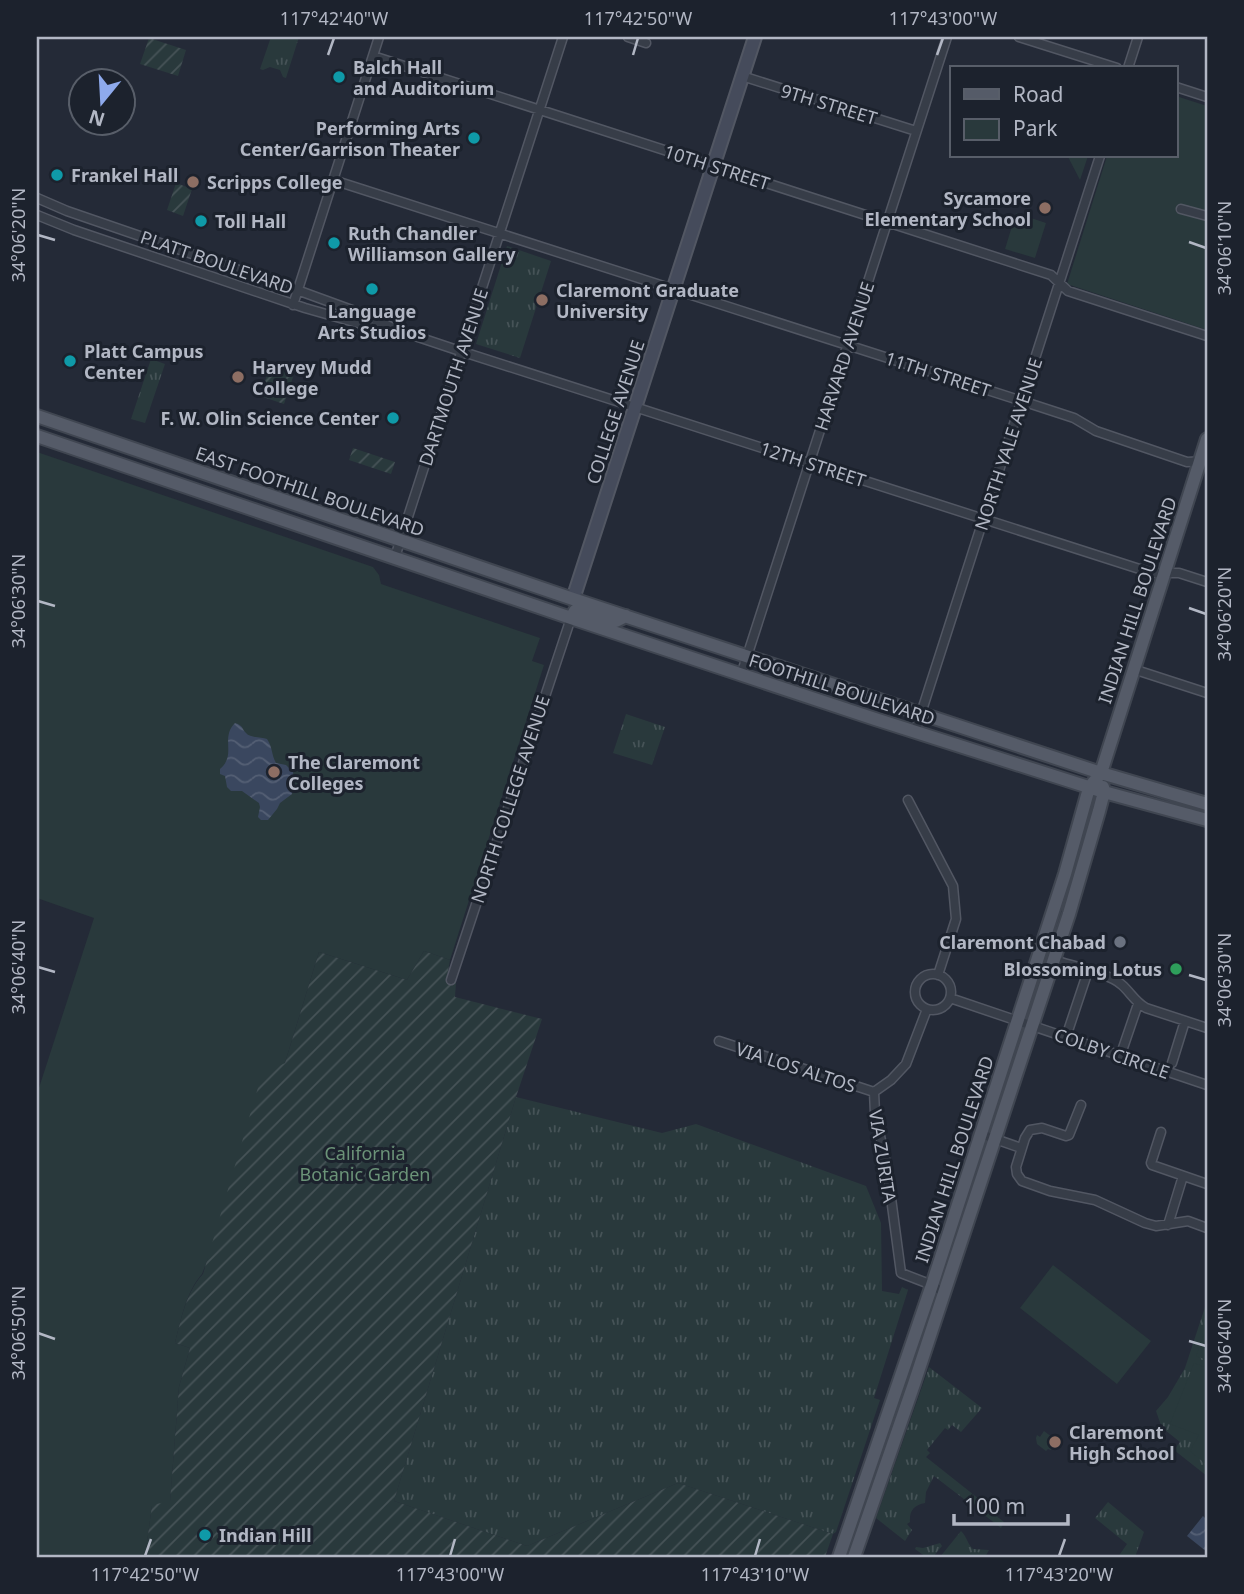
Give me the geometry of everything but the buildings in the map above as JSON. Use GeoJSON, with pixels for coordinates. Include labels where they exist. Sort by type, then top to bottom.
{"type":"FeatureCollection","features":[{"type":"Feature","properties":{"kind":"main road","name":"EAST FOOTHILL BOULEVARD"},"geometry":{"type":"LineString","coordinates":[[37,416],[573,599]]}},
{"type":"Feature","properties":{"kind":"main road","name":"EAST FOOTHILL BOULEVARD"},"geometry":{"type":"LineString","coordinates":[[37,436],[571,618]]}},
{"type":"Feature","properties":{"kind":"main road","name":"INDIAN HILL BOULEVARD"},"geometry":{"type":"LineString","coordinates":[[839,1557],[932,1285],[1065,874],[1089,788],[1101,773],[1164,572],[1204,461],[1207,439]]}},
{"type":"Feature","properties":{"kind":"main road"},"geometry":{"type":"LineString","coordinates":[[512,597],[530,597],[560,606],[573,599]]}},
{"type":"Feature","properties":{"kind":"main road","name":"FOOTHILL BOULEVARD"},"geometry":{"type":"LineString","coordinates":[[573,599],[1101,773],[1207,804]]}},
{"type":"Feature","properties":{"kind":"main road"},"geometry":{"type":"LineString","coordinates":[[571,618],[575,611],[611,621],[626,616]]}},
{"type":"Feature","properties":{"kind":"main road","name":"FOOTHILL BOULEVARD"},"geometry":{"type":"LineString","coordinates":[[571,618],[1089,788],[1207,820]]}},
{"type":"Feature","properties":{"kind":"main road","name":"INDIAN HILL BOULEVARD"},"geometry":{"type":"LineString","coordinates":[[854,1557],[1054,960],[1104,792],[1101,773]]}},
{"type":"Feature","properties":{"kind":"street"},"geometry":{"type":"LineString","coordinates":[[293,305],[379,37]]}},
{"type":"Feature","properties":{"kind":"street","name":"DARTMOUTH AVENUE"},"geometry":{"type":"LineString","coordinates":[[395,557],[563,37]]}},
{"type":"Feature","properties":{"kind":"street"},"geometry":{"type":"LineString","coordinates":[[628,37],[646,43]]}},
{"type":"Feature","properties":{"kind":"street","name":"COLLEGE AVENUE"},"geometry":{"type":"LineString","coordinates":[[573,599],[755,37]]}},
{"type":"Feature","properties":{"kind":"street","name":"HARVARD AVENUE"},"geometry":{"type":"LineString","coordinates":[[741,675],[947,37]]}},
{"type":"Feature","properties":{"kind":"street"},"geometry":{"type":"LineString","coordinates":[[1019,37],[1111,66]]}},
{"type":"Feature","properties":{"kind":"street"},"geometry":{"type":"LineString","coordinates":[[1129,66],[1138,37]]}},
{"type":"Feature","properties":{"kind":"street","name":"10TH STREET"},"geometry":{"type":"LineString","coordinates":[[373,56],[1051,275],[1068,291],[1207,336]]}},
{"type":"Feature","properties":{"kind":"street","name":"9TH STREET"},"geometry":{"type":"LineString","coordinates":[[742,76],[916,131]]}},
{"type":"Feature","properties":{"kind":"street"},"geometry":{"type":"LineString","coordinates":[[1178,88],[1207,97]]}},
{"type":"Feature","properties":{"kind":"street","name":"NORTH YALE AVENUE"},"geometry":{"type":"LineString","coordinates":[[915,732],[1099,158]]}},
{"type":"Feature","properties":{"kind":"street"},"geometry":{"type":"LineString","coordinates":[[333,180],[499,233]]}},
{"type":"Feature","properties":{"kind":"street","name":"PLATT BOULEVARD"},"geometry":{"type":"LineString","coordinates":[[37,198],[371,317],[397,330],[462,351]]}},
{"type":"Feature","properties":{"kind":"street"},"geometry":{"type":"LineString","coordinates":[[1181,209],[1207,216]]}},
{"type":"Feature","properties":{"kind":"street","name":"PLATT BOULEVARD"},"geometry":{"type":"LineString","coordinates":[[37,215],[293,305],[368,326],[397,330]]}},
{"type":"Feature","properties":{"kind":"street","name":"11TH STREET"},"geometry":{"type":"LineString","coordinates":[[499,233],[1074,418],[1096,431],[1187,462],[1204,461]]}},
{"type":"Feature","properties":{"kind":"street","name":"12TH STREET"},"geometry":{"type":"LineString","coordinates":[[462,351],[1152,573],[1179,573],[1207,582]]}},
{"type":"Feature","properties":{"kind":"street","name":"NORTH COLLEGE AVENUE"},"geometry":{"type":"LineString","coordinates":[[451,980],[571,618]]}},
{"type":"Feature","properties":{"kind":"street"},"geometry":{"type":"LineString","coordinates":[[1133,669],[1207,693]]}},
{"type":"Feature","properties":{"kind":"street"},"geometry":{"type":"LineString","coordinates":[[908,800],[953,886],[956,919],[938,975]]}},
{"type":"Feature","properties":{"kind":"street"},"geometry":{"type":"LineString","coordinates":[[1054,960],[1110,977],[1122,985],[1138,1004],[1207,1028]]}},
{"type":"Feature","properties":{"kind":"street"},"geometry":{"type":"LineString","coordinates":[[1069,1028],[1088,971]]}},
{"type":"Feature","properties":{"kind":"street"},"geometry":{"type":"LineString","coordinates":[[938,975],[949,984],[950,998],[941,1008],[927,1009],[917,1001],[916,987],[925,976],[938,975]]}},
{"type":"Feature","properties":{"kind":"street","name":"COLBY CIRCLE"},"geometry":{"type":"LineString","coordinates":[[950,998],[1207,1086]]}},
{"type":"Feature","properties":{"kind":"street"},"geometry":{"type":"LineString","coordinates":[[1123,1048],[1138,1004]]}},
{"type":"Feature","properties":{"kind":"street","name":"VIA ZURITA"},"geometry":{"type":"LineString","coordinates":[[927,1009],[906,1064],[891,1080],[874,1092],[875,1113],[887,1168],[901,1273],[932,1285],[944,1293]]}},
{"type":"Feature","properties":{"kind":"street"},"geometry":{"type":"LineString","coordinates":[[1172,1063],[1185,1021]]}},
{"type":"Feature","properties":{"kind":"street","name":"VIA LOS ALTOS"},"geometry":{"type":"LineString","coordinates":[[719,1041],[874,1092]]}},
{"type":"Feature","properties":{"kind":"street"},"geometry":{"type":"LineString","coordinates":[[1081,1105],[1069,1135],[1042,1128],[1030,1130],[1021,1147],[1016,1167],[1022,1181],[1050,1191],[1095,1200],[1156,1226],[1188,1222],[1207,1228]]}},
{"type":"Feature","properties":{"kind":"street"},"geometry":{"type":"LineString","coordinates":[[1161,1132],[1151,1163],[1207,1184]]}},
{"type":"Feature","properties":{"kind":"street"},"geometry":{"type":"LineString","coordinates":[[981,1134],[1021,1147]]}},
{"type":"Feature","properties":{"kind":"street"},"geometry":{"type":"LineString","coordinates":[[1168,1224],[1183,1176]]}},
{"type":"Feature","properties":{"kind":"green space"},"geometry":{"type":"Polygon","coordinates":[[[271,37],[299,37],[286,78],[280,70],[270,67],[260,69],[271,37]]]}},
{"type":"Feature","properties":{"kind":"green space"},"geometry":{"type":"Polygon","coordinates":[[[149,38],[186,50],[178,76],[140,64],[149,38]]]}},
{"type":"Feature","properties":{"kind":"green space"},"geometry":{"type":"Polygon","coordinates":[[[1178,97],[1207,106],[1207,330],[1067,284],[1106,158],[1178,158],[1178,97]]]}},
{"type":"Feature","properties":{"kind":"green space"},"geometry":{"type":"Polygon","coordinates":[[[1069,158],[1087,158],[1080,180],[1069,158]]]}},
{"type":"Feature","properties":{"kind":"green space"},"geometry":{"type":"Polygon","coordinates":[[[176,183],[192,189],[183,216],[167,210],[176,183]]]}},
{"type":"Feature","properties":{"kind":"green space"},"geometry":{"type":"Polygon","coordinates":[[[1016,213],[1046,223],[1035,258],[1005,249],[1016,213]]]}},
{"type":"Feature","properties":{"kind":"green space"},"geometry":{"type":"Polygon","coordinates":[[[507,246],[551,261],[520,358],[476,344],[507,246]]]}},
{"type":"Feature","properties":{"kind":"green space"},"geometry":{"type":"Polygon","coordinates":[[[151,359],[165,364],[145,423],[131,419],[151,359]]]}},
{"type":"Feature","properties":{"kind":"green space"},"geometry":{"type":"Polygon","coordinates":[[[271,363],[295,371],[284,404],[260,396],[271,363]]]}},
{"type":"Feature","properties":{"kind":"green space"},"geometry":{"type":"Polygon","coordinates":[[[353,448],[395,462],[391,474],[349,460],[353,448]]]}},
{"type":"Feature","properties":{"kind":"green space"},"geometry":{"type":"Polygon","coordinates":[[[37,452],[373,567],[381,584],[540,638],[532,661],[544,665],[450,960],[424,951],[407,980],[319,952],[285,1063],[202,1274],[192,1289],[182,1316],[175,1343],[190,1348],[179,1387],[170,1502],[152,1506],[145,1557],[37,1557],[37,1094],[94,918],[37,898],[37,452]]]}},
{"type":"Feature","properties":{"kind":"green space"},"geometry":{"type":"Polygon","coordinates":[[[626,714],[665,727],[652,765],[613,753],[626,714]]]}},
{"type":"Feature","properties":{"kind":"green space","name":"California Botanic Garden"},"geometry":{"type":"Polygon","coordinates":[[[424,951],[450,960],[447,978],[456,982],[455,997],[542,1019],[394,1501],[527,1546],[678,1483],[833,1534],[825,1557],[145,1557],[152,1505],[170,1501],[179,1387],[190,1348],[175,1343],[188,1298],[203,1274],[262,1074],[285,1063],[319,952],[407,980],[424,951]]]}},
{"type":"Feature","properties":{"kind":"green space"},"geometry":{"type":"Polygon","coordinates":[[[516,1097],[662,1133],[696,1124],[866,1186],[881,1223],[882,1291],[899,1294],[902,1287],[908,1290],[874,1398],[880,1400],[836,1532],[833,1534],[678,1483],[527,1546],[394,1501],[516,1097]]]}},
{"type":"Feature","properties":{"kind":"green space"},"geometry":{"type":"Polygon","coordinates":[[[1053,1265],[1151,1341],[1117,1384],[1020,1308],[1053,1265]]]}},
{"type":"Feature","properties":{"kind":"green space"},"geometry":{"type":"Polygon","coordinates":[[[1207,1301],[1207,1476],[1174,1450],[1180,1442],[1163,1431],[1156,1411],[1168,1397],[1185,1368],[1207,1301]]]}},
{"type":"Feature","properties":{"kind":"green space"},"geometry":{"type":"Polygon","coordinates":[[[1207,1325],[1207,1360],[1196,1356],[1207,1325]]]}},
{"type":"Feature","properties":{"kind":"green space"},"geometry":{"type":"Polygon","coordinates":[[[1194,1363],[1207,1368],[1207,1465],[1190,1451],[1199,1435],[1170,1424],[1194,1363]]]}},
{"type":"Feature","properties":{"kind":"green space"},"geometry":{"type":"Polygon","coordinates":[[[929,1367],[982,1408],[961,1432],[952,1425],[948,1430],[945,1428],[927,1450],[930,1453],[926,1457],[979,1499],[973,1506],[934,1476],[926,1492],[925,1503],[918,1505],[911,1512],[910,1522],[907,1524],[912,1530],[905,1541],[876,1518],[929,1367]]]}},
{"type":"Feature","properties":{"kind":"green space"},"geometry":{"type":"Polygon","coordinates":[[[1044,1431],[1057,1441],[1051,1450],[1046,1451],[1037,1444],[1037,1435],[1040,1437],[1044,1431]]]}},
{"type":"Feature","properties":{"kind":"green space"},"geometry":{"type":"Polygon","coordinates":[[[1108,1502],[1144,1532],[1135,1557],[1118,1557],[1127,1544],[1095,1518],[1108,1502]]]}},
{"type":"Feature","properties":{"kind":"green space"},"geometry":{"type":"Polygon","coordinates":[[[981,1504],[1004,1522],[1001,1528],[978,1510],[981,1504]]]}},
{"type":"Feature","properties":{"kind":"green space"},"geometry":{"type":"Polygon","coordinates":[[[961,1531],[973,1549],[989,1550],[985,1557],[940,1557],[961,1531]]]}},
{"type":"Feature","properties":{"kind":"green space"},"geometry":{"type":"Polygon","coordinates":[[[940,1543],[942,1546],[933,1557],[926,1557],[915,1549],[916,1547],[923,1548],[940,1543]]]}},
{"type":"Feature","properties":{"kind":"water"},"geometry":{"type":"Polygon","coordinates":[[[235,723],[248,735],[267,739],[276,763],[286,765],[293,772],[292,794],[280,803],[268,820],[258,817],[259,803],[242,791],[231,791],[227,787],[225,776],[220,774],[227,758],[229,735],[235,723]]]}},
{"type":"Feature","properties":{"kind":"water"},"geometry":{"type":"Polygon","coordinates":[[[1203,1516],[1207,1520],[1207,1552],[1187,1536],[1203,1516]]]}},
{"type":"Feature","properties":{"kind":"place","name":"Balch Hall and Auditorium"},"geometry":{"type":"Point","coordinates":[339,77]}},
{"type":"Feature","properties":{"kind":"place","name":"Performing Arts Center/Garrison Theater"},"geometry":{"type":"Point","coordinates":[474,138]}},
{"type":"Feature","properties":{"kind":"place","name":"Frankel Hall"},"geometry":{"type":"Point","coordinates":[57,175]}},
{"type":"Feature","properties":{"kind":"place","name":"Scripps College"},"geometry":{"type":"Point","coordinates":[193,182]}},
{"type":"Feature","properties":{"kind":"place","name":"Sycamore Elementary School"},"geometry":{"type":"Point","coordinates":[1045,208]}},
{"type":"Feature","properties":{"kind":"place","name":"Toll Hall"},"geometry":{"type":"Point","coordinates":[201,221]}},
{"type":"Feature","properties":{"kind":"place","name":"Ruth Chandler Williamson Gallery"},"geometry":{"type":"Point","coordinates":[334,243]}},
{"type":"Feature","properties":{"kind":"place","name":"Language Arts Studios"},"geometry":{"type":"Point","coordinates":[372,289]}},
{"type":"Feature","properties":{"kind":"place","name":"Claremont Graduate University"},"geometry":{"type":"Point","coordinates":[542,300]}},
{"type":"Feature","properties":{"kind":"place","name":"Platt Campus Center"},"geometry":{"type":"Point","coordinates":[70,361]}},
{"type":"Feature","properties":{"kind":"place","name":"Harvey Mudd College"},"geometry":{"type":"Point","coordinates":[238,377]}},
{"type":"Feature","properties":{"kind":"place","name":"F. W. Olin Science Center"},"geometry":{"type":"Point","coordinates":[393,418]}},
{"type":"Feature","properties":{"kind":"place","name":"The Claremont Colleges"},"geometry":{"type":"Point","coordinates":[274,772]}},
{"type":"Feature","properties":{"kind":"place","name":"Claremont Chabad"},"geometry":{"type":"Point","coordinates":[1120,942]}},
{"type":"Feature","properties":{"kind":"place","name":"Blossoming Lotus"},"geometry":{"type":"Point","coordinates":[1176,969]}},
{"type":"Feature","properties":{"kind":"place","name":"Claremont High School"},"geometry":{"type":"Point","coordinates":[1055,1442]}},
{"type":"Feature","properties":{"kind":"place","name":"Indian Hill"},"geometry":{"type":"Point","coordinates":[205,1535]}}]}
